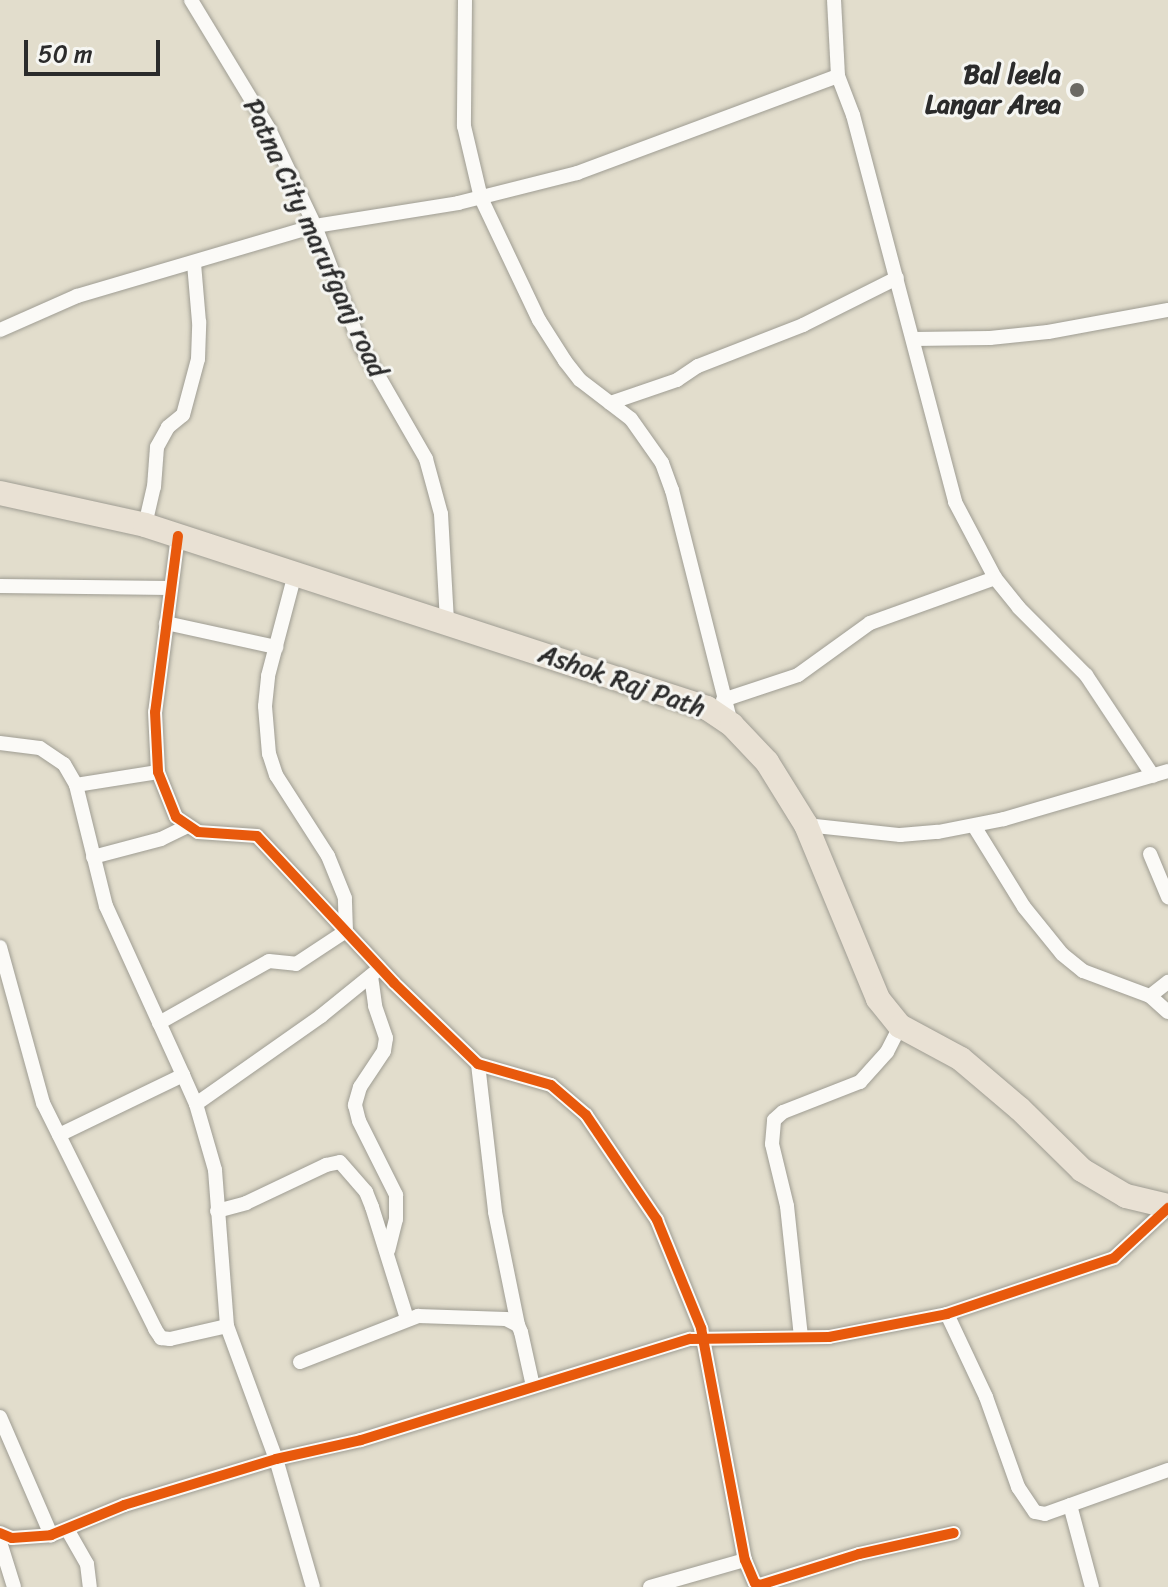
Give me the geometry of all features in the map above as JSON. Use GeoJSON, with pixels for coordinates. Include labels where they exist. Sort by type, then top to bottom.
{"type":"FeatureCollection","features":[{"type":"Feature","properties":{"kind":"main road","name":"Ashok Raj Path"},"geometry":{"type":"LineString","coordinates":[[0,493],[145,525],[695,702],[732,725],[767,762],[806,825],[878,999],[900,1026],[961,1059],[1020,1109],[1082,1170],[1126,1196],[1168,1207]]}},
{"type":"Feature","properties":{"kind":"street","name":"Patna City marufganj road"},"geometry":{"type":"LineString","coordinates":[[191,0],[269,129],[315,226],[349,320],[419,442],[434,484],[446,556],[447,623]]}},
{"type":"Feature","properties":{"kind":"street"},"geometry":{"type":"LineString","coordinates":[[465,0],[464,126],[481,198],[550,338],[580,380],[640,430],[667,475],[723,700],[732,725]]}},
{"type":"Feature","properties":{"kind":"street"},"geometry":{"type":"LineString","coordinates":[[834,0],[838,76],[853,115],[955,502],[995,578],[1086,675],[1153,776]]}},
{"type":"Feature","properties":{"kind":"street"},"geometry":{"type":"LineString","coordinates":[[0,330],[77,296],[315,226],[481,198],[577,173],[838,76]]}},
{"type":"Feature","properties":{"kind":"street"},"geometry":{"type":"LineString","coordinates":[[145,525],[154,487],[157,447],[168,427],[183,415],[198,359],[199,322],[194,264]]}},
{"type":"Feature","properties":{"kind":"street"},"geometry":{"type":"LineString","coordinates":[[610,403],[677,380],[707,362],[803,325],[897,278]]}},
{"type":"Feature","properties":{"kind":"street"},"geometry":{"type":"LineString","coordinates":[[913,339],[990,338],[1048,332],[1168,310]]}},
{"type":"Feature","properties":{"kind":"street"},"geometry":{"type":"LineString","coordinates":[[178,536],[157,688],[158,772],[168,803],[186,827],[198,832],[257,836],[346,931],[375,972],[478,1064],[551,1085],[586,1115],[657,1220],[702,1338],[749,1575],[760,1585],[859,1554],[954,1533]]}},
{"type":"Feature","properties":{"kind":"street"},"geometry":{"type":"LineString","coordinates":[[295,574],[265,706],[269,754],[276,775],[328,856],[345,898],[346,931]]}},
{"type":"Feature","properties":{"kind":"street"},"geometry":{"type":"LineString","coordinates":[[723,700],[798,675],[870,623],[995,578]]}},
{"type":"Feature","properties":{"kind":"street"},"geometry":{"type":"LineString","coordinates":[[0,586],[170,588]]}},
{"type":"Feature","properties":{"kind":"street"},"geometry":{"type":"LineString","coordinates":[[166,623],[276,647]]}},
{"type":"Feature","properties":{"kind":"street"},"geometry":{"type":"LineString","coordinates":[[0,743],[40,748],[64,764],[76,785],[106,906],[196,1104],[215,1170],[227,1326],[276,1459],[313,1587]]}},
{"type":"Feature","properties":{"kind":"street"},"geometry":{"type":"LineString","coordinates":[[806,825],[900,835],[974,826],[1168,771]]}},
{"type":"Feature","properties":{"kind":"street"},"geometry":{"type":"LineString","coordinates":[[76,785],[158,772]]}},
{"type":"Feature","properties":{"kind":"street"},"geometry":{"type":"LineString","coordinates":[[974,826],[1024,907],[1062,954],[1083,971],[1150,996],[1168,1012]]}},
{"type":"Feature","properties":{"kind":"street"},"geometry":{"type":"LineString","coordinates":[[93,857],[150,843],[186,827]]}},
{"type":"Feature","properties":{"kind":"street"},"geometry":{"type":"LineString","coordinates":[[1150,854],[1168,897]]}},
{"type":"Feature","properties":{"kind":"street"},"geometry":{"type":"LineString","coordinates":[[159,1023],[269,961],[296,964],[346,931]]}},
{"type":"Feature","properties":{"kind":"street"},"geometry":{"type":"LineString","coordinates":[[0,947],[35,1082],[134,1291],[161,1338],[227,1326]]}},
{"type":"Feature","properties":{"kind":"street"},"geometry":{"type":"LineString","coordinates":[[196,1104],[321,1016],[375,972]]}},
{"type":"Feature","properties":{"kind":"street"},"geometry":{"type":"LineString","coordinates":[[375,972],[375,1006],[386,1038],[384,1051],[360,1087],[355,1105],[359,1121],[396,1195],[396,1219],[387,1252]]}},
{"type":"Feature","properties":{"kind":"street"},"geometry":{"type":"LineString","coordinates":[[1150,996],[1168,982]]}},
{"type":"Feature","properties":{"kind":"street"},"geometry":{"type":"LineString","coordinates":[[801,1337],[787,1206],[772,1144],[774,1120],[783,1112],[860,1082],[887,1052],[900,1026]]}},
{"type":"Feature","properties":{"kind":"street"},"geometry":{"type":"LineString","coordinates":[[478,1064],[495,1212],[533,1386]]}},
{"type":"Feature","properties":{"kind":"street"},"geometry":{"type":"LineString","coordinates":[[59,1135],[183,1075]]}},
{"type":"Feature","properties":{"kind":"street"},"geometry":{"type":"LineString","coordinates":[[217,1211],[246,1203],[326,1165],[340,1162],[366,1192],[407,1319]]}},
{"type":"Feature","properties":{"kind":"street"},"geometry":{"type":"LineString","coordinates":[[0,1533],[12,1538],[51,1535],[124,1505],[276,1459],[361,1440],[533,1386],[702,1338],[829,1337],[947,1314],[1114,1258],[1168,1207]]}},
{"type":"Feature","properties":{"kind":"street"},"geometry":{"type":"LineString","coordinates":[[947,1314],[986,1397],[1027,1504],[1035,1512],[1045,1514],[1168,1470]]}},
{"type":"Feature","properties":{"kind":"street"},"geometry":{"type":"LineString","coordinates":[[300,1362],[407,1319],[428,1316],[506,1319],[518,1325]]}},
{"type":"Feature","properties":{"kind":"street"},"geometry":{"type":"LineString","coordinates":[[0,1417],[51,1535]]}},
{"type":"Feature","properties":{"kind":"street"},"geometry":{"type":"LineString","coordinates":[[1070,1505],[1092,1587]]}},
{"type":"Feature","properties":{"kind":"street"},"geometry":{"type":"LineString","coordinates":[[67,1529],[87,1564],[90,1587]]}},
{"type":"Feature","properties":{"kind":"street"},"geometry":{"type":"LineString","coordinates":[[0,1542],[14,1587]]}},
{"type":"Feature","properties":{"kind":"street"},"geometry":{"type":"LineString","coordinates":[[650,1587],[745,1560]]}},
{"type":"Feature","properties":{"kind":"cycle path"},"geometry":{"type":"LineString","coordinates":[[178,536],[155,712],[158,772],[176,817],[198,832],[257,836],[394,983],[478,1064],[551,1085],[586,1115],[657,1220],[701,1328],[745,1560],[755,1583],[760,1585],[859,1554],[954,1533]]}},
{"type":"Feature","properties":{"kind":"cycle path"},"geometry":{"type":"LineString","coordinates":[[0,1533],[12,1538],[51,1535],[124,1505],[276,1459],[361,1440],[690,1339],[829,1337],[947,1314],[1114,1258],[1168,1208]]}},
{"type":"Feature","properties":{"kind":"place","name":"Bal leela Langar Area"},"geometry":{"type":"Point","coordinates":[1077,90]}}]}
